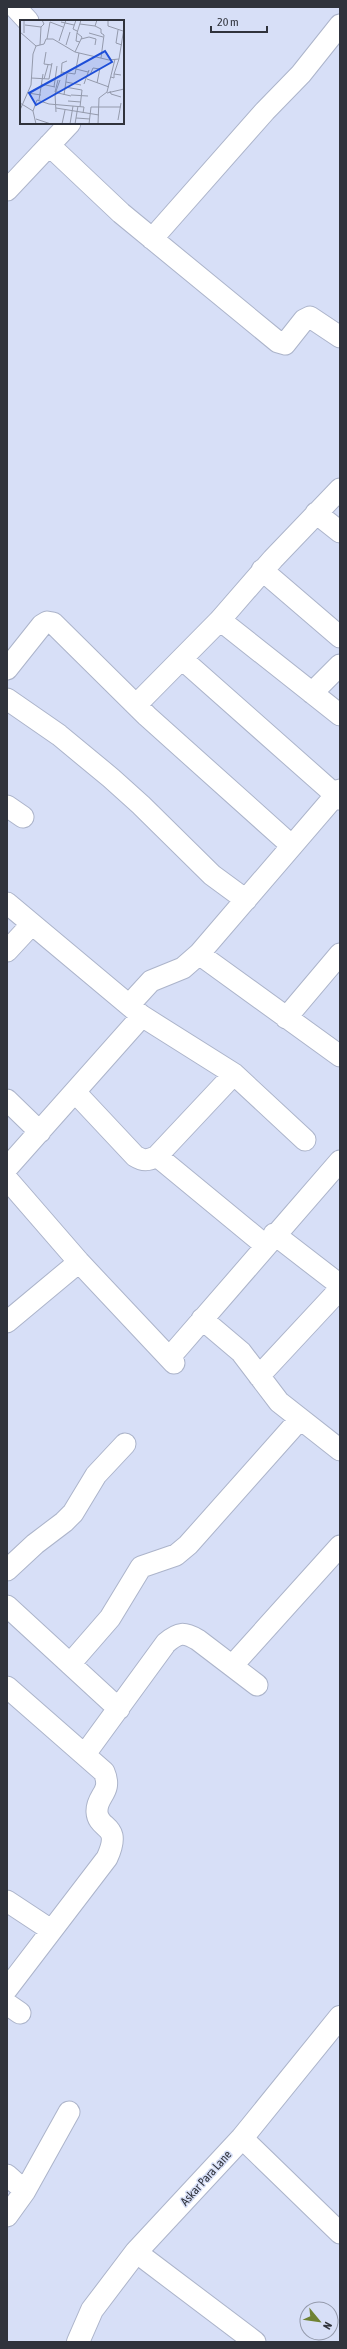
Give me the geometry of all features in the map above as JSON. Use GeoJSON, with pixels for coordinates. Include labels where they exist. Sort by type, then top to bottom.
{"type":"FeatureCollection","features":[{"type":"Feature","properties":{"kind":"street"},"geometry":{"type":"LineString","coordinates":[[15,7],[27,20]]}},
{"type":"Feature","properties":{"kind":"street"},"geometry":{"type":"LineString","coordinates":[[152,239],[265,111],[301,74],[340,25]]}},
{"type":"Feature","properties":{"kind":"street"},"geometry":{"type":"LineString","coordinates":[[7,190],[69,124]]}},
{"type":"Feature","properties":{"kind":"street"},"geometry":{"type":"LineString","coordinates":[[49,145],[94,189],[152,239],[280,344],[285,344],[304,320],[310,318],[340,337]]}},
{"type":"Feature","properties":{"kind":"street"},"geometry":{"type":"LineString","coordinates":[[136,705],[220,620],[262,570],[340,489]]}},
{"type":"Feature","properties":{"kind":"street"},"geometry":{"type":"LineString","coordinates":[[316,513],[340,532]]}},
{"type":"Feature","properties":{"kind":"street"},"geometry":{"type":"LineString","coordinates":[[262,570],[340,636]]}},
{"type":"Feature","properties":{"kind":"street"},"geometry":{"type":"LineString","coordinates":[[220,620],[340,715]]}},
{"type":"Feature","properties":{"kind":"street"},"geometry":{"type":"LineString","coordinates":[[7,669],[42,624],[47,622],[53,623],[136,705],[292,846]]}},
{"type":"Feature","properties":{"kind":"street"},"geometry":{"type":"LineString","coordinates":[[7,1168],[75,1092],[135,1010],[151,981],[183,968],[199,954],[338,795],[182,659]]}},
{"type":"Feature","properties":{"kind":"street"},"geometry":{"type":"LineString","coordinates":[[312,693],[340,665]]}},
{"type":"Feature","properties":{"kind":"street"},"geometry":{"type":"LineString","coordinates":[[7,698],[47,726],[111,778],[141,805],[206,870],[246,900]]}},
{"type":"Feature","properties":{"kind":"street"},"geometry":{"type":"LineString","coordinates":[[7,903],[135,1010],[234,1074],[305,1140]]}},
{"type":"Feature","properties":{"kind":"street"},"geometry":{"type":"LineString","coordinates":[[7,951],[32,924]]}},
{"type":"Feature","properties":{"kind":"street"},"geometry":{"type":"LineString","coordinates":[[199,954],[340,1056]]}},
{"type":"Feature","properties":{"kind":"street"},"geometry":{"type":"LineString","coordinates":[[286,1018],[338,962]]}},
{"type":"Feature","properties":{"kind":"street"},"geometry":{"type":"LineString","coordinates":[[75,1092],[135,1156],[142,1160],[150,1160],[156,1156],[234,1074]]}},
{"type":"Feature","properties":{"kind":"street"},"geometry":{"type":"LineString","coordinates":[[7,1100],[40,1132]]}},
{"type":"Feature","properties":{"kind":"street"},"geometry":{"type":"LineString","coordinates":[[156,1156],[270,1240],[340,1285]]}},
{"type":"Feature","properties":{"kind":"street"},"geometry":{"type":"LineString","coordinates":[[7,1179],[79,1262],[172,1360],[202,1320],[270,1240],[336,1175]]}},
{"type":"Feature","properties":{"kind":"street"},"geometry":{"type":"LineString","coordinates":[[7,1322],[79,1262]]}},
{"type":"Feature","properties":{"kind":"street"},"geometry":{"type":"LineString","coordinates":[[259,1376],[340,1289]]}},
{"type":"Feature","properties":{"kind":"street"},"geometry":{"type":"LineString","coordinates":[[202,1320],[241,1352],[279,1402],[340,1450]]}},
{"type":"Feature","properties":{"kind":"street"},"geometry":{"type":"LineString","coordinates":[[70,1664],[110,1618],[141,1567],[176,1555],[188,1545],[300,1420]]}},
{"type":"Feature","properties":{"kind":"street"},"geometry":{"type":"LineString","coordinates":[[7,1570],[35,1544],[68,1518],[96,1475],[125,1444]]}},
{"type":"Feature","properties":{"kind":"street"},"geometry":{"type":"LineString","coordinates":[[232,1666],[340,1546]]}},
{"type":"Feature","properties":{"kind":"street"},"geometry":{"type":"LineString","coordinates":[[11,1618],[70,1664],[119,1709]]}},
{"type":"Feature","properties":{"kind":"street"},"geometry":{"type":"LineString","coordinates":[[85,1754],[166,1643],[176,1635],[182,1633],[193,1637],[257,1685]]}},
{"type":"Feature","properties":{"kind":"street"},"geometry":{"type":"LineString","coordinates":[[7,1687],[104,1772],[108,1781],[106,1790],[98,1807],[97,1814],[113,1835],[112,1848],[107,1858],[7,1989]]}},
{"type":"Feature","properties":{"kind":"street"},"geometry":{"type":"LineString","coordinates":[[7,1901],[51,1930]]}},
{"type":"Feature","properties":{"kind":"street","name":"Askar Para Lane"},"geometry":{"type":"LineString","coordinates":[[78,2342],[92,2310],[136,2252],[242,2138],[340,2017]]}},
{"type":"Feature","properties":{"kind":"street"},"geometry":{"type":"LineString","coordinates":[[7,2216],[25,2191],[69,2112]]}},
{"type":"Feature","properties":{"kind":"street"},"geometry":{"type":"LineString","coordinates":[[242,2138],[340,2233]]}},
{"type":"Feature","properties":{"kind":"street"},"geometry":{"type":"LineString","coordinates":[[7,2175],[25,2191]]}},
{"type":"Feature","properties":{"kind":"street"},"geometry":{"type":"LineString","coordinates":[[136,2252],[255,2342]]}}]}
